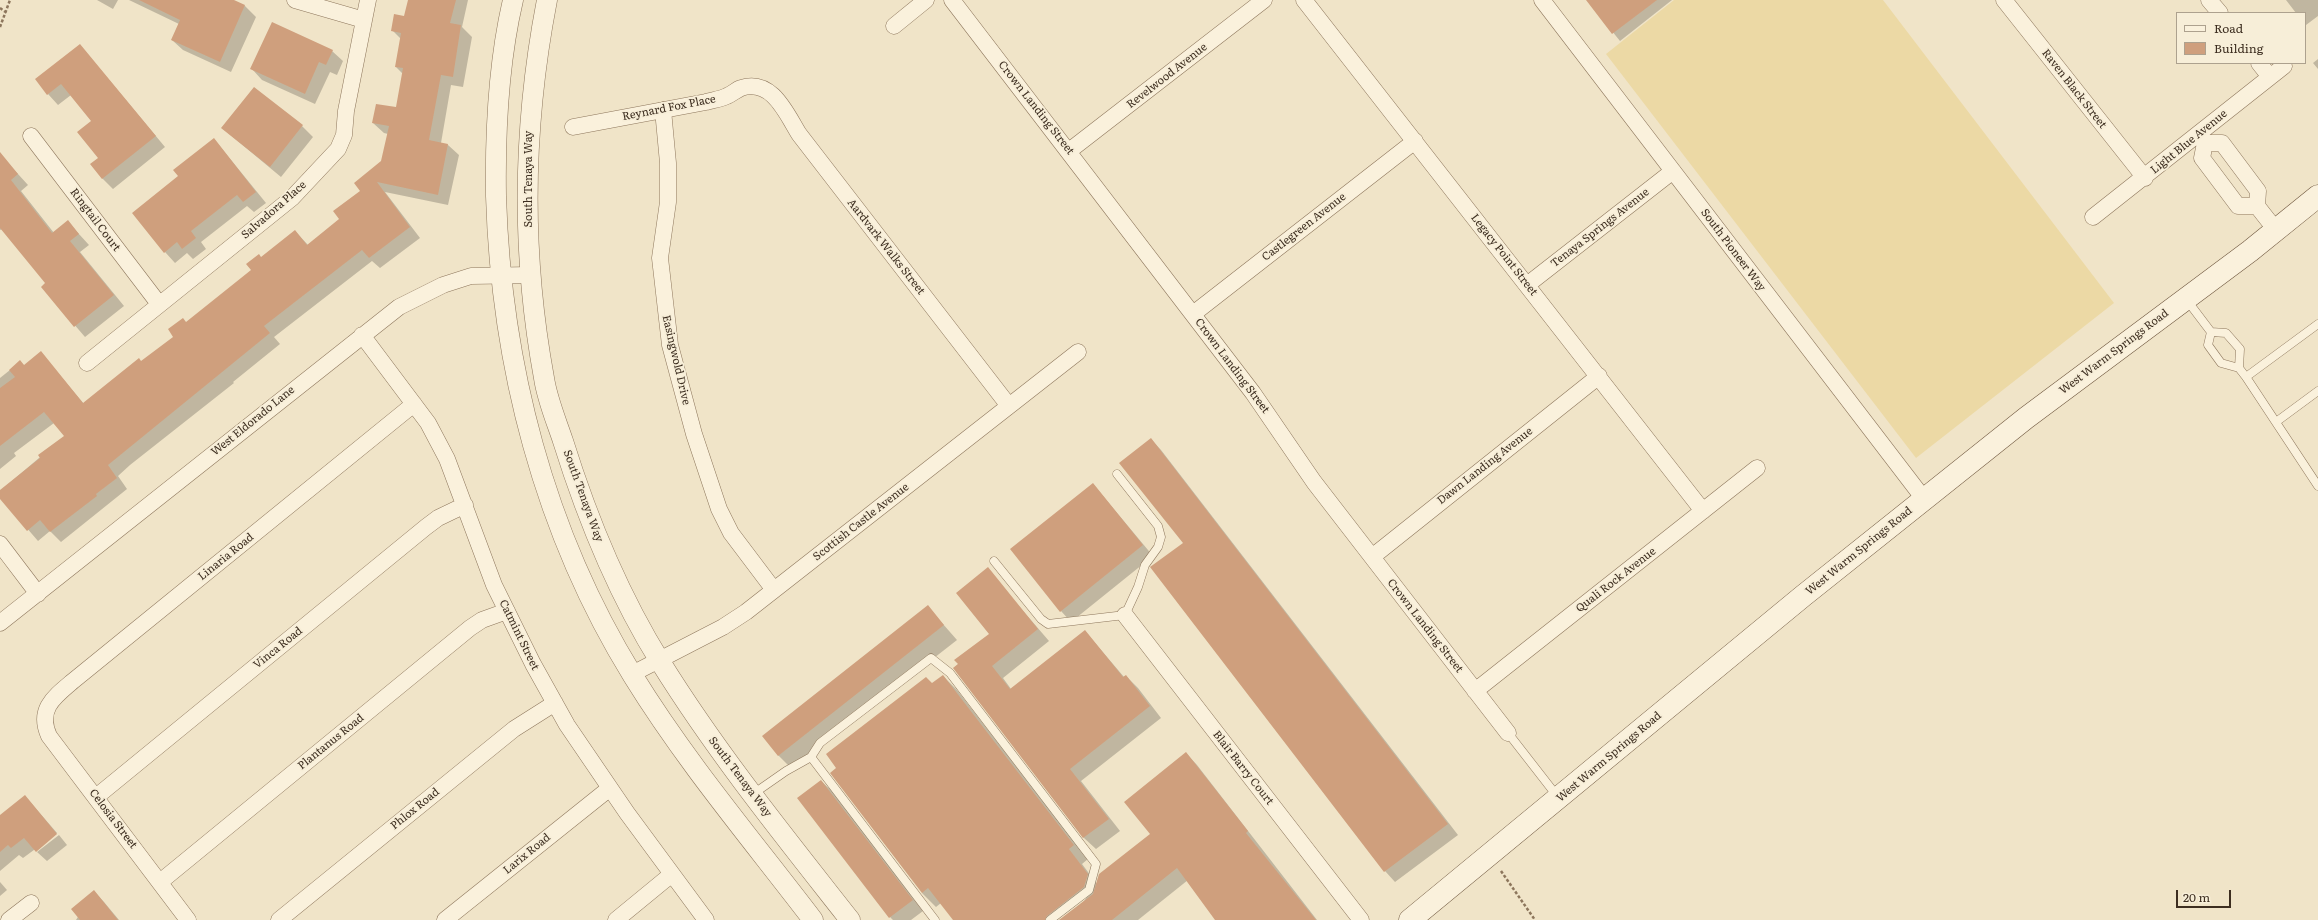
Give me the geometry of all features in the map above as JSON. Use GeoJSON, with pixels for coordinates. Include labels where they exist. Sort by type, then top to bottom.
{"type":"FeatureCollection","features":[{"type":"Feature","properties":{"kind":"main road","name":"West Warm Springs Road"},"geometry":{"type":"LineString","coordinates":[[1410,920],[1490,856],[1803,596],[1924,499],[2026,418],[2186,299],[2318,196]]}},
{"type":"Feature","properties":{"kind":"street"},"geometry":{"type":"LineString","coordinates":[[296,0],[364,20]]}},
{"type":"Feature","properties":{"kind":"street","name":"Salvadora Place"},"geometry":{"type":"LineString","coordinates":[[87,363],[292,198],[338,149],[344,135],[346,111],[368,0]]}},
{"type":"Feature","properties":{"kind":"street"},"geometry":{"type":"LineString","coordinates":[[513,0],[508,22],[495,134],[500,275],[520,399],[539,470],[579,574],[632,674],[695,766],[813,920]]}},
{"type":"Feature","properties":{"kind":"street","name":"South Tenaya Way"},"geometry":{"type":"LineString","coordinates":[[547,0],[535,74],[528,146],[527,196],[531,275],[544,380],[569,461],[607,562],[659,660],[718,750],[850,920]]}},
{"type":"Feature","properties":{"kind":"street"},"geometry":{"type":"LineString","coordinates":[[894,26],[926,0]]}},
{"type":"Feature","properties":{"kind":"street","name":"Crown Landing Street"},"geometry":{"type":"LineString","coordinates":[[952,0],[1258,399],[1314,482],[1508,733]]}},
{"type":"Feature","properties":{"kind":"street","name":"Revelwood Avenue"},"geometry":{"type":"LineString","coordinates":[[1069,151],[1264,0]]}},
{"type":"Feature","properties":{"kind":"street","name":"Legacy Point Street"},"geometry":{"type":"LineString","coordinates":[[1304,0],[1703,511]]}},
{"type":"Feature","properties":{"kind":"street","name":"Raven Black Street"},"geometry":{"type":"LineString","coordinates":[[2004,0],[2144,178]]}},
{"type":"Feature","properties":{"kind":"street"},"geometry":{"type":"LineString","coordinates":[[2209,0],[2219,12]]}},
{"type":"Feature","properties":{"kind":"street","name":"South Pioneer Way"},"geometry":{"type":"LineString","coordinates":[[1544,1],[1924,499]]}},
{"type":"Feature","properties":{"kind":"street"},"geometry":{"type":"LineString","coordinates":[[2260,64],[2270,77]]}},
{"type":"Feature","properties":{"kind":"street","name":"Light Blue Avenue"},"geometry":{"type":"LineString","coordinates":[[2093,217],[2144,178],[2202,139],[2284,66]]}},
{"type":"Feature","properties":{"kind":"street","name":"Reynard Fox Place"},"geometry":{"type":"LineString","coordinates":[[572,127],[727,96],[740,89],[750,86],[764,88]]}},
{"type":"Feature","properties":{"kind":"street","name":"Aardvark Walks Street"},"geometry":{"type":"LineString","coordinates":[[764,88],[774,95],[799,134],[1009,406]]}},
{"type":"Feature","properties":{"kind":"street","name":"Easingwold Drive"},"geometry":{"type":"LineString","coordinates":[[663,110],[668,163],[668,202],[660,258],[670,344],[694,434],[719,509],[731,533],[774,590]]}},
{"type":"Feature","properties":{"kind":"street","name":"Ringtail Court"},"geometry":{"type":"LineString","coordinates":[[31,136],[159,304]]}},
{"type":"Feature","properties":{"kind":"street"},"geometry":{"type":"LineString","coordinates":[[2257,206],[2238,206],[2202,158],[2202,139],[2222,143],[2258,191],[2257,206],[2276,229]]}},
{"type":"Feature","properties":{"kind":"street","name":"Castlegreen Avenue"},"geometry":{"type":"LineString","coordinates":[[1193,314],[1415,141]]}},
{"type":"Feature","properties":{"kind":"street","name":"Tenaya Springs Avenue"},"geometry":{"type":"LineString","coordinates":[[1527,285],[1673,171]]}},
{"type":"Feature","properties":{"kind":"street","name":"West Eldorado Lane"},"geometry":{"type":"LineString","coordinates":[[0,622],[38,594],[399,307],[443,285],[471,276],[531,275]]}},
{"type":"Feature","properties":{"kind":"street","name":"Catmint Street"},"geometry":{"type":"LineString","coordinates":[[362,335],[428,423],[447,459],[494,585],[567,725],[610,788],[706,920]]}},
{"type":"Feature","properties":{"kind":"street","name":"Scottish Castle Avenue"},"geometry":{"type":"LineString","coordinates":[[632,674],[723,627],[774,590],[1078,352]]}},
{"type":"Feature","properties":{"kind":"street","name":"Dawn Landing Avenue"},"geometry":{"type":"LineString","coordinates":[[1372,556],[1599,376]]}},
{"type":"Feature","properties":{"kind":"street","name":"Linaria Road"},"geometry":{"type":"LineString","coordinates":[[45,716],[48,706],[57,694],[414,404]]}},
{"type":"Feature","properties":{"kind":"street","name":"Quali Rock Avenue"},"geometry":{"type":"LineString","coordinates":[[1475,691],[1757,468]]}},
{"type":"Feature","properties":{"kind":"street","name":"Vinca Road"},"geometry":{"type":"LineString","coordinates":[[96,797],[426,527],[438,518],[465,505]]}},
{"type":"Feature","properties":{"kind":"street"},"geometry":{"type":"LineString","coordinates":[[0,544],[38,594]]}},
{"type":"Feature","properties":{"kind":"street","name":"Plantanus Road"},"geometry":{"type":"LineString","coordinates":[[160,882],[470,628],[482,620],[507,611]]}},
{"type":"Feature","properties":{"kind":"street","name":"Blair Barry Court"},"geometry":{"type":"LineString","coordinates":[[1125,615],[1361,920]]}},
{"type":"Feature","properties":{"kind":"street","name":"Phlox Road"},"geometry":{"type":"LineString","coordinates":[[279,920],[514,729],[555,703]]}},
{"type":"Feature","properties":{"kind":"street","name":"Celosia Street"},"geometry":{"type":"LineString","coordinates":[[45,716],[45,726],[49,736],[188,920]]}},
{"type":"Feature","properties":{"kind":"street","name":"Larix Road"},"geometry":{"type":"LineString","coordinates":[[445,920],[610,788]]}},
{"type":"Feature","properties":{"kind":"street"},"geometry":{"type":"LineString","coordinates":[[616,920],[672,874]]}},
{"type":"Feature","properties":{"kind":"street"},"geometry":{"type":"LineString","coordinates":[[9,920],[31,903]]}},
{"type":"Feature","properties":{"kind":"lane"},"geometry":{"type":"LineString","coordinates":[[2186,299],[2211,332]]}},
{"type":"Feature","properties":{"kind":"lane"},"geometry":{"type":"LineString","coordinates":[[2246,376],[2318,324]]}},
{"type":"Feature","properties":{"kind":"lane"},"geometry":{"type":"LineString","coordinates":[[2211,332],[2226,332],[2240,349],[2239,368]]}},
{"type":"Feature","properties":{"kind":"lane"},"geometry":{"type":"LineString","coordinates":[[2211,332],[2208,345],[2221,363],[2239,368],[2246,376],[2318,486]]}},
{"type":"Feature","properties":{"kind":"lane"},"geometry":{"type":"LineString","coordinates":[[2276,422],[2318,391]]}},
{"type":"Feature","properties":{"kind":"lane"},"geometry":{"type":"LineString","coordinates":[[994,562],[1041,619],[1048,624],[1125,615],[1138,587],[1144,566],[1158,547],[1161,537],[1158,526],[1117,474]]}},
{"type":"Feature","properties":{"kind":"lane"},"geometry":{"type":"LineString","coordinates":[[752,794],[786,771],[811,757],[820,743],[931,658],[950,672],[1096,864],[1089,890],[1050,920]]}},
{"type":"Feature","properties":{"kind":"lane"},"geometry":{"type":"LineString","coordinates":[[1508,733],[1559,798]]}},
{"type":"Feature","properties":{"kind":"lane"},"geometry":{"type":"LineString","coordinates":[[811,757],[935,920]]}},
{"type":"Feature","properties":{"kind":"path"},"geometry":{"type":"LineString","coordinates":[[0,27],[7,13],[10,0]]}},
{"type":"Feature","properties":{"kind":"path"},"geometry":{"type":"LineString","coordinates":[[0,8],[7,13]]}},
{"type":"Feature","properties":{"kind":"path"},"geometry":{"type":"LineString","coordinates":[[1490,856],[1535,920]]}},
{"type":"Feature","properties":{"kind":"sand"},"geometry":{"type":"Polygon","coordinates":[[[1674,0],[1883,0],[2114,303],[1916,458],[1606,54],[1674,0]]]}},
{"type":"Feature","properties":{"kind":"building"},"geometry":{"type":"Polygon","coordinates":[[[139,0],[234,0],[245,5],[220,62],[171,40],[180,20],[139,0]]]}},
{"type":"Feature","properties":{"kind":"building"},"geometry":{"type":"Polygon","coordinates":[[[408,0],[456,0],[450,23],[461,25],[453,77],[441,75],[429,140],[448,144],[438,195],[377,182],[410,227],[369,258],[362,250],[264,326],[270,333],[108,465],[117,478],[96,494],[97,496],[50,532],[40,520],[27,531],[0,499],[0,490],[40,458],[38,455],[64,436],[44,412],[0,446],[0,388],[15,377],[9,370],[20,360],[24,365],[41,351],[83,403],[139,358],[141,361],[173,337],[168,329],[183,318],[186,322],[251,270],[246,264],[259,254],[261,257],[295,230],[307,245],[339,219],[333,211],[360,191],[354,183],[381,161],[389,126],[372,123],[376,104],[396,107],[403,68],[395,67],[401,33],[391,31],[394,14],[404,16],[408,0]]]}},
{"type":"Feature","properties":{"kind":"building"},"geometry":{"type":"Polygon","coordinates":[[[1586,0],[1657,0],[1612,34],[1586,0]]]}},
{"type":"Feature","properties":{"kind":"building"},"geometry":{"type":"Polygon","coordinates":[[[272,22],[333,50],[326,65],[319,62],[305,94],[250,69],[272,22]]]}},
{"type":"Feature","properties":{"kind":"building"},"geometry":{"type":"Polygon","coordinates":[[[80,44],[156,136],[102,179],[90,164],[98,158],[77,132],[91,121],[61,84],[47,95],[35,79],[80,44]]]}},
{"type":"Feature","properties":{"kind":"building"},"geometry":{"type":"Polygon","coordinates":[[[254,87],[303,125],[270,167],[221,128],[254,87]]]}},
{"type":"Feature","properties":{"kind":"building"},"geometry":{"type":"Polygon","coordinates":[[[214,138],[256,192],[243,202],[237,195],[191,231],[196,238],[182,249],[177,242],[164,253],[132,213],[178,176],[173,170],[214,138]]]}},
{"type":"Feature","properties":{"kind":"building"},"geometry":{"type":"Polygon","coordinates":[[[0,152],[18,174],[11,180],[52,233],[68,220],[79,234],[70,241],[114,295],[74,327],[41,287],[45,283],[0,228],[0,152]]]}},
{"type":"Feature","properties":{"kind":"building"},"geometry":{"type":"Polygon","coordinates":[[[1151,438],[1448,824],[1384,872],[1150,567],[1183,543],[1119,463],[1151,438]]]}},
{"type":"Feature","properties":{"kind":"building"},"geometry":{"type":"Polygon","coordinates":[[[1093,483],[1143,545],[1060,612],[1010,549],[1093,483]]]}},
{"type":"Feature","properties":{"kind":"building"},"geometry":{"type":"Polygon","coordinates":[[[988,567],[1038,629],[992,666],[1010,689],[1085,630],[1123,677],[1126,675],[1150,706],[1070,769],[1109,819],[1083,838],[953,668],[958,664],[954,660],[989,634],[956,593],[988,567]]]}},
{"type":"Feature","properties":{"kind":"building"},"geometry":{"type":"Polygon","coordinates":[[[928,605],[944,625],[778,756],[762,736],[928,605]]]}},
{"type":"Feature","properties":{"kind":"building"},"geometry":{"type":"Polygon","coordinates":[[[943,675],[1074,845],[1069,849],[1088,874],[1084,887],[1047,916],[1045,920],[953,920],[928,888],[922,893],[830,773],[836,768],[826,754],[926,677],[932,683],[943,675]]]}},
{"type":"Feature","properties":{"kind":"building"},"geometry":{"type":"Polygon","coordinates":[[[1186,752],[1248,831],[1246,833],[1316,920],[1215,920],[1177,868],[1112,920],[1059,920],[1093,894],[1099,874],[1150,834],[1124,802],[1186,752]]]}},
{"type":"Feature","properties":{"kind":"building"},"geometry":{"type":"Polygon","coordinates":[[[821,780],[913,900],[889,918],[797,798],[821,780]]]}},
{"type":"Feature","properties":{"kind":"building"},"geometry":{"type":"Polygon","coordinates":[[[25,795],[57,834],[36,852],[24,838],[11,848],[8,845],[0,852],[0,815],[25,795]]]}},
{"type":"Feature","properties":{"kind":"building"},"geometry":{"type":"Polygon","coordinates":[[[94,890],[118,920],[80,920],[71,909],[94,890]]]}}]}
